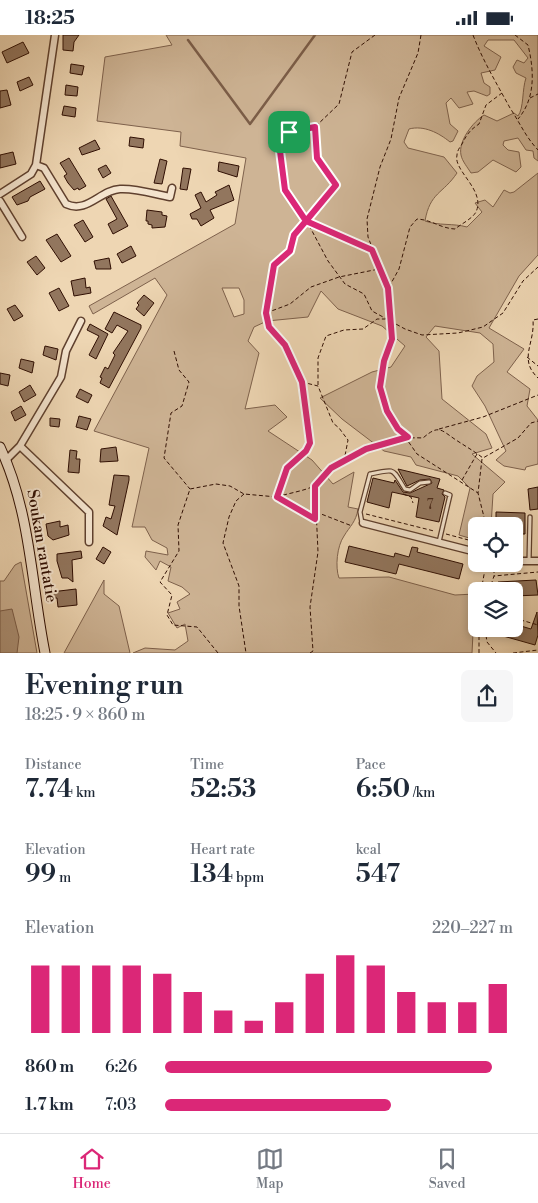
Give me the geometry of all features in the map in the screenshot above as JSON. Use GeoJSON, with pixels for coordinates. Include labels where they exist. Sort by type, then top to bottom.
{"type":"FeatureCollection","features":[{"type":"Feature","properties":{"kind":"street"},"geometry":{"type":"LineString","coordinates":[[0,194],[31,174],[36,165],[55,35]]}},
{"type":"Feature","properties":{"kind":"street"},"geometry":{"type":"LineString","coordinates":[[36,165],[44,168],[66,204],[72,206],[83,206],[120,189],[170,197],[172,188]]}},
{"type":"Feature","properties":{"kind":"street"},"geometry":{"type":"LineString","coordinates":[[0,201],[22,237]]}},
{"type":"Feature","properties":{"kind":"street"},"geometry":{"type":"LineString","coordinates":[[6,460],[20,446],[61,377],[66,351],[81,321]]}},
{"type":"Feature","properties":{"kind":"street"},"geometry":{"type":"LineString","coordinates":[[20,446],[89,512],[89,542]]}},
{"type":"Feature","properties":{"kind":"street","name":"Soukan rantatie"},"geometry":{"type":"LineString","coordinates":[[0,447],[17,487],[26,521],[33,587],[45,653]]}},
{"type":"Feature","properties":{"kind":"street"},"geometry":{"type":"LineString","coordinates":[[363,523],[468,550]]}},
{"type":"Feature","properties":{"kind":"street"},"geometry":{"type":"LineString","coordinates":[[523,562],[538,561]]}},
{"type":"Feature","properties":{"kind":"lane"},"geometry":{"type":"LineString","coordinates":[[363,523],[360,512],[370,474],[392,471],[397,473],[405,489],[410,490],[420,483],[429,482]]}},
{"type":"Feature","properties":{"kind":"lane"},"geometry":{"type":"LineString","coordinates":[[439,543],[450,495],[445,493]]}},
{"type":"Feature","properties":{"kind":"lane"},"geometry":{"type":"LineString","coordinates":[[530,517],[530,562]]}},
{"type":"Feature","properties":{"kind":"path"},"geometry":{"type":"LineString","coordinates":[[375,35],[352,52],[339,104],[315,127],[289,132],[280,151],[285,190],[339,277],[345,284],[364,294],[372,311],[405,329],[422,335],[458,333],[483,327],[503,313],[523,281],[538,267]]}},
{"type":"Feature","properties":{"kind":"path"},"geometry":{"type":"LineString","coordinates":[[422,35],[418,53],[399,98],[391,139],[380,167],[367,219],[368,237],[388,288],[392,339],[384,361],[380,387],[387,411],[398,429],[408,437],[417,454],[478,493]]}},
{"type":"Feature","properties":{"kind":"path"},"geometry":{"type":"LineString","coordinates":[[473,35],[490,74],[518,120],[521,130],[538,149]]}},
{"type":"Feature","properties":{"kind":"path"},"geometry":{"type":"LineString","coordinates":[[515,35],[528,45],[534,69],[530,98],[526,109],[518,120]]}},
{"type":"Feature","properties":{"kind":"path"},"geometry":{"type":"LineString","coordinates":[[388,288],[399,269],[410,227],[417,219],[429,219],[442,228],[455,229],[475,214],[478,205],[476,196],[469,179],[458,163],[456,155],[468,131],[479,124],[486,105],[502,93]]}},
{"type":"Feature","properties":{"kind":"path"},"geometry":{"type":"LineString","coordinates":[[530,98],[538,93]]}},
{"type":"Feature","properties":{"kind":"path"},"geometry":{"type":"LineString","coordinates":[[277,497],[287,468],[306,451],[310,443],[302,382],[285,345],[269,327],[266,313],[274,265],[290,251],[294,235],[336,185],[317,158],[315,127]]}},
{"type":"Feature","properties":{"kind":"path"},"geometry":{"type":"LineString","coordinates":[[306,221],[372,250]]}},
{"type":"Feature","properties":{"kind":"path"},"geometry":{"type":"LineString","coordinates":[[266,313],[290,304],[312,287],[339,277],[379,269]]}},
{"type":"Feature","properties":{"kind":"path"},"geometry":{"type":"LineString","coordinates":[[344,461],[348,440],[333,423],[318,386],[318,358],[326,336],[344,330],[363,329],[377,319],[389,319]]}},
{"type":"Feature","properties":{"kind":"path"},"geometry":{"type":"LineString","coordinates":[[538,319],[532,320],[534,333],[527,356],[530,370],[538,378]]}},
{"type":"Feature","properties":{"kind":"path"},"geometry":{"type":"LineString","coordinates":[[174,351],[179,369],[189,382],[182,406],[171,413],[164,458],[190,489]]}},
{"type":"Feature","properties":{"kind":"path"},"geometry":{"type":"LineString","coordinates":[[527,356],[538,366]]}},
{"type":"Feature","properties":{"kind":"path"},"geometry":{"type":"LineString","coordinates":[[302,382],[318,386]]}},
{"type":"Feature","properties":{"kind":"path"},"geometry":{"type":"LineString","coordinates":[[190,489],[216,484],[230,486],[244,494],[277,497],[315,486],[331,468],[366,449],[408,437],[423,438],[430,431],[483,417],[538,395]]}},
{"type":"Feature","properties":{"kind":"path"},"geometry":{"type":"LineString","coordinates":[[482,458],[518,438],[531,423],[538,421]]}},
{"type":"Feature","properties":{"kind":"path"},"geometry":{"type":"LineString","coordinates":[[439,429],[448,433],[482,458]]}},
{"type":"Feature","properties":{"kind":"path"},"geometry":{"type":"LineString","coordinates":[[461,481],[477,454]]}},
{"type":"Feature","properties":{"kind":"path"},"geometry":{"type":"LineString","coordinates":[[482,458],[478,493],[484,517]]}},
{"type":"Feature","properties":{"kind":"path"},"geometry":{"type":"LineString","coordinates":[[310,653],[314,652],[310,607],[318,552],[315,486]]}},
{"type":"Feature","properties":{"kind":"path"},"geometry":{"type":"LineString","coordinates":[[190,489],[178,525],[179,551],[160,582],[172,595],[167,615],[173,625],[196,627],[218,653]]}},
{"type":"Feature","properties":{"kind":"path"},"geometry":{"type":"LineString","coordinates":[[244,494],[236,501],[229,517],[223,543],[239,586],[239,606],[246,653]]}},
{"type":"Feature","properties":{"kind":"path"},"geometry":{"type":"LineString","coordinates":[[403,495],[412,497],[413,503]]}},
{"type":"Feature","properties":{"kind":"path"},"geometry":{"type":"LineString","coordinates":[[277,497],[315,519]]}},
{"type":"Feature","properties":{"kind":"path"},"geometry":{"type":"LineString","coordinates":[[315,512],[352,525]]}},
{"type":"Feature","properties":{"kind":"path"},"geometry":{"type":"LineString","coordinates":[[360,512],[468,540]]}},
{"type":"Feature","properties":{"kind":"path"},"geometry":{"type":"LineString","coordinates":[[492,582],[494,572]]}},
{"type":"Feature","properties":{"kind":"path"},"geometry":{"type":"LineString","coordinates":[[494,576],[538,572]]}},
{"type":"Feature","properties":{"kind":"path"},"geometry":{"type":"LineString","coordinates":[[523,621],[538,625]]}},
{"type":"Feature","properties":{"kind":"path"},"geometry":{"type":"LineString","coordinates":[[478,653],[479,637]]}},
{"type":"Feature","properties":{"kind":"path"},"geometry":{"type":"LineString","coordinates":[[486,637],[487,642],[496,653]]}},
{"type":"Feature","properties":{"kind":"path"},"geometry":{"type":"LineString","coordinates":[[512,653],[538,650]]}},
{"type":"Feature","properties":{"kind":"shaded area"},"geometry":{"type":"Polygon","coordinates":[[[166,35],[538,35],[538,161],[534,158],[533,151],[526,150],[518,138],[504,141],[503,145],[508,150],[519,152],[521,167],[516,172],[493,160],[478,172],[471,173],[461,155],[462,144],[467,132],[484,115],[497,121],[514,113],[518,116],[520,113],[526,78],[516,73],[513,67],[517,60],[524,63],[528,58],[514,40],[488,40],[484,46],[501,57],[495,70],[481,73],[484,83],[490,87],[490,94],[487,96],[474,91],[467,92],[473,104],[459,108],[451,98],[446,103],[450,124],[458,131],[453,141],[450,142],[426,129],[415,128],[409,129],[404,142],[408,148],[444,157],[457,173],[430,204],[425,221],[430,223],[467,227],[482,212],[475,203],[485,200],[493,207],[504,190],[510,193],[514,192],[538,173],[538,255],[519,276],[489,328],[524,349],[507,372],[530,389],[527,406],[538,420],[538,464],[526,467],[525,470],[504,466],[496,460],[506,451],[485,406],[472,386],[477,376],[494,362],[493,344],[480,333],[435,326],[426,337],[439,351],[442,399],[486,434],[492,448],[472,454],[505,482],[493,494],[492,517],[468,517],[468,538],[459,535],[470,488],[458,476],[416,465],[411,457],[384,451],[342,419],[320,398],[372,372],[391,367],[405,346],[382,326],[338,309],[321,291],[308,317],[267,321],[254,327],[248,341],[259,353],[245,409],[275,405],[287,417],[268,431],[312,460],[333,484],[354,472],[348,507],[358,509],[354,521],[344,536],[338,551],[339,578],[389,577],[455,595],[468,594],[468,637],[473,637],[472,653],[133,653],[145,648],[175,650],[188,641],[185,624],[177,628],[168,613],[180,609],[177,602],[190,594],[182,587],[168,581],[171,567],[160,561],[156,570],[145,557],[146,551],[168,555],[167,548],[152,540],[145,527],[132,527],[149,448],[94,431],[167,295],[155,278],[93,314],[89,306],[235,224],[246,158],[180,146],[181,132],[97,121],[105,57],[172,45],[166,35]],[[222,288],[234,317],[244,314],[244,300],[239,288],[222,288]]]}},
{"type":"Feature","properties":{"kind":"shaded area"},"geometry":{"type":"Polygon","coordinates":[[[21,562],[37,653],[0,653],[0,581],[4,581],[15,565],[21,562]]]}},
{"type":"Feature","properties":{"kind":"shaded area"},"geometry":{"type":"Polygon","coordinates":[[[104,580],[104,594],[119,606],[130,653],[64,653],[104,580]]]}},
{"type":"Feature","properties":{"kind":"shaded area"},"geometry":{"type":"Polygon","coordinates":[[[12,609],[19,637],[17,653],[0,653],[0,611],[12,609]]]}},
{"type":"Feature","properties":{"kind":"building"},"geometry":{"type":"Polygon","coordinates":[[[63,35],[79,35],[74,42],[73,51],[63,50],[63,35]]]}},
{"type":"Feature","properties":{"kind":"building"},"geometry":{"type":"Polygon","coordinates":[[[23,42],[29,53],[7,63],[2,52],[23,42]]]}},
{"type":"Feature","properties":{"kind":"building"},"geometry":{"type":"Polygon","coordinates":[[[71,64],[84,66],[82,75],[70,73],[71,64]]]}},
{"type":"Feature","properties":{"kind":"building"},"geometry":{"type":"Polygon","coordinates":[[[29,77],[33,85],[20,91],[17,82],[29,77]]]}},
{"type":"Feature","properties":{"kind":"building"},"geometry":{"type":"Polygon","coordinates":[[[66,85],[78,87],[77,96],[65,95],[66,85]]]}},
{"type":"Feature","properties":{"kind":"building"},"geometry":{"type":"Polygon","coordinates":[[[7,90],[11,105],[0,108],[0,91],[7,90]]]}},
{"type":"Feature","properties":{"kind":"building"},"geometry":{"type":"Polygon","coordinates":[[[64,106],[76,108],[75,117],[62,115],[64,106]]]}},
{"type":"Feature","properties":{"kind":"building"},"geometry":{"type":"Polygon","coordinates":[[[130,137],[144,139],[143,148],[129,146],[130,137]]]}},
{"type":"Feature","properties":{"kind":"building"},"geometry":{"type":"Polygon","coordinates":[[[95,140],[100,149],[82,155],[79,148],[95,140]]]}},
{"type":"Feature","properties":{"kind":"building"},"geometry":{"type":"Polygon","coordinates":[[[13,152],[16,164],[0,168],[0,155],[13,152]]]}},
{"type":"Feature","properties":{"kind":"building"},"geometry":{"type":"Polygon","coordinates":[[[69,158],[86,186],[79,190],[78,188],[74,190],[64,176],[67,174],[60,163],[69,158]]]}},
{"type":"Feature","properties":{"kind":"building"},"geometry":{"type":"Polygon","coordinates":[[[160,159],[167,161],[162,184],[154,183],[160,159]]]}},
{"type":"Feature","properties":{"kind":"building"},"geometry":{"type":"Polygon","coordinates":[[[219,162],[239,166],[237,177],[218,171],[219,162]]]}},
{"type":"Feature","properties":{"kind":"building"},"geometry":{"type":"Polygon","coordinates":[[[106,165],[111,173],[103,178],[98,169],[106,165]]]}},
{"type":"Feature","properties":{"kind":"building"},"geometry":{"type":"Polygon","coordinates":[[[183,168],[191,169],[187,190],[180,189],[183,168]]]}},
{"type":"Feature","properties":{"kind":"building"},"geometry":{"type":"Polygon","coordinates":[[[40,181],[45,189],[30,197],[28,201],[17,205],[12,197],[40,181]]]}},
{"type":"Feature","properties":{"kind":"building"},"geometry":{"type":"Polygon","coordinates":[[[229,185],[234,200],[210,210],[214,218],[201,226],[197,219],[192,219],[190,214],[201,208],[195,195],[201,192],[206,202],[217,195],[215,192],[229,185]]]}},
{"type":"Feature","properties":{"kind":"building"},"geometry":{"type":"Polygon","coordinates":[[[111,196],[128,226],[113,234],[108,224],[117,219],[106,199],[111,196]]]}},
{"type":"Feature","properties":{"kind":"building"},"geometry":{"type":"Polygon","coordinates":[[[147,210],[162,212],[162,215],[167,216],[165,227],[152,228],[152,225],[146,221],[147,210]]]}},
{"type":"Feature","properties":{"kind":"building"},"geometry":{"type":"Polygon","coordinates":[[[83,220],[93,237],[85,242],[74,225],[83,220]]]}},
{"type":"Feature","properties":{"kind":"building"},"geometry":{"type":"Polygon","coordinates":[[[57,234],[71,256],[61,262],[46,240],[57,234]]]}},
{"type":"Feature","properties":{"kind":"building"},"geometry":{"type":"Polygon","coordinates":[[[131,246],[136,256],[122,263],[117,254],[131,246]]]}},
{"type":"Feature","properties":{"kind":"building"},"geometry":{"type":"Polygon","coordinates":[[[36,256],[45,268],[37,275],[27,262],[36,256]]]}},
{"type":"Feature","properties":{"kind":"building"},"geometry":{"type":"Polygon","coordinates":[[[109,258],[111,269],[96,269],[94,261],[109,258]]]}},
{"type":"Feature","properties":{"kind":"building"},"geometry":{"type":"Polygon","coordinates":[[[85,278],[86,288],[90,287],[91,293],[74,296],[71,281],[85,278]]]}},
{"type":"Feature","properties":{"kind":"building"},"geometry":{"type":"Polygon","coordinates":[[[59,288],[69,306],[59,311],[49,293],[59,288]]]}},
{"type":"Feature","properties":{"kind":"building"},"geometry":{"type":"Polygon","coordinates":[[[144,295],[154,303],[144,316],[136,309],[139,305],[137,303],[144,295]]]}},
{"type":"Feature","properties":{"kind":"building"},"geometry":{"type":"Polygon","coordinates":[[[15,305],[23,316],[14,321],[7,309],[15,305]]]}},
{"type":"Feature","properties":{"kind":"building"},"geometry":{"type":"Polygon","coordinates":[[[114,312],[141,325],[141,328],[109,388],[100,383],[102,378],[100,377],[105,367],[108,369],[115,355],[113,353],[128,331],[117,325],[112,333],[105,329],[114,312]]]}},
{"type":"Feature","properties":{"kind":"building"},"geometry":{"type":"Polygon","coordinates":[[[90,324],[108,334],[96,359],[89,355],[99,336],[87,330],[90,324]]]}},
{"type":"Feature","properties":{"kind":"building"},"geometry":{"type":"Polygon","coordinates":[[[45,346],[58,349],[56,360],[43,355],[45,346]]]}},
{"type":"Feature","properties":{"kind":"building"},"geometry":{"type":"Polygon","coordinates":[[[21,359],[34,362],[32,373],[19,368],[21,359]]]}},
{"type":"Feature","properties":{"kind":"building"},"geometry":{"type":"Polygon","coordinates":[[[0,373],[10,375],[8,386],[0,384],[0,373]]]}},
{"type":"Feature","properties":{"kind":"building"},"geometry":{"type":"Polygon","coordinates":[[[30,385],[36,395],[24,402],[19,392],[30,385]]]}},
{"type":"Feature","properties":{"kind":"building"},"geometry":{"type":"Polygon","coordinates":[[[80,389],[92,395],[88,403],[76,397],[80,389]]]}},
{"type":"Feature","properties":{"kind":"building"},"geometry":{"type":"Polygon","coordinates":[[[21,406],[26,415],[15,421],[11,412],[21,406]]]}},
{"type":"Feature","properties":{"kind":"building"},"geometry":{"type":"Polygon","coordinates":[[[79,416],[91,419],[87,430],[76,427],[79,416]]]}},
{"type":"Feature","properties":{"kind":"building"},"geometry":{"type":"Polygon","coordinates":[[[50,418],[60,419],[59,427],[50,426],[50,418]]]}},
{"type":"Feature","properties":{"kind":"building"},"geometry":{"type":"Polygon","coordinates":[[[116,447],[118,461],[100,462],[101,449],[116,447]]]}},
{"type":"Feature","properties":{"kind":"building"},"geometry":{"type":"Polygon","coordinates":[[[70,450],[77,451],[76,459],[80,459],[79,473],[68,472],[70,450]]]}},
{"type":"Feature","properties":{"kind":"building"},"geometry":{"type":"Polygon","coordinates":[[[398,469],[440,479],[437,488],[444,490],[442,494],[445,497],[439,522],[416,517],[419,498],[392,492],[389,508],[367,502],[373,478],[394,483],[395,480],[403,492],[410,493],[432,483],[430,479],[420,480],[407,486],[398,469]]]}},
{"type":"Feature","properties":{"kind":"building"},"geometry":{"type":"Polygon","coordinates":[[[114,475],[129,476],[117,535],[103,526],[106,517],[111,519],[115,506],[109,505],[114,475]]]}},
{"type":"Feature","properties":{"kind":"building"},"geometry":{"type":"Polygon","coordinates":[[[538,487],[538,509],[530,510],[528,489],[538,487]]]}},
{"type":"Feature","properties":{"kind":"building"},"geometry":{"type":"Polygon","coordinates":[[[496,512],[525,513],[525,534],[523,534],[523,517],[496,517],[496,512]]]}},
{"type":"Feature","properties":{"kind":"building"},"geometry":{"type":"Polygon","coordinates":[[[60,521],[60,527],[68,525],[69,535],[53,540],[48,536],[46,524],[60,521]]]}},
{"type":"Feature","properties":{"kind":"building"},"geometry":{"type":"Polygon","coordinates":[[[349,546],[394,557],[395,553],[409,557],[412,547],[418,548],[417,552],[463,564],[459,579],[399,564],[396,574],[345,562],[349,546]]]}},
{"type":"Feature","properties":{"kind":"building"},"geometry":{"type":"Polygon","coordinates":[[[103,547],[111,552],[104,564],[96,559],[103,547]]]}},
{"type":"Feature","properties":{"kind":"building"},"geometry":{"type":"Polygon","coordinates":[[[81,551],[82,558],[72,560],[73,582],[68,578],[62,578],[57,554],[81,551]]]}},
{"type":"Feature","properties":{"kind":"building"},"geometry":{"type":"Polygon","coordinates":[[[536,580],[538,595],[523,596],[523,582],[498,582],[536,580]]]}},
{"type":"Feature","properties":{"kind":"building"},"geometry":{"type":"Polygon","coordinates":[[[76,589],[77,605],[58,607],[57,598],[51,598],[51,592],[76,589]]]}},
{"type":"Feature","properties":{"kind":"building"},"geometry":{"type":"Polygon","coordinates":[[[537,612],[538,635],[535,645],[507,637],[523,637],[523,627],[531,629],[537,612]]]}},
{"type":"Feature","properties":{"kind":"waterway"},"geometry":{"type":"LineString","coordinates":[[188,40],[250,124],[315,35]]}},
{"type":"Feature","properties":{"kind":"route"},"geometry":{"type":"LineString","coordinates":[[289,132],[280,151],[285,190],[306,221],[294,235],[290,251],[274,265],[266,313],[269,327],[285,345],[302,382],[306,402],[304,410],[310,443],[306,451],[287,468],[277,497],[315,519],[315,486],[331,468],[366,449],[408,437],[398,429],[387,411],[380,387],[384,361],[392,339],[388,288],[385,280],[372,250],[306,221],[336,185],[317,158],[315,127],[289,132]]}}]}
